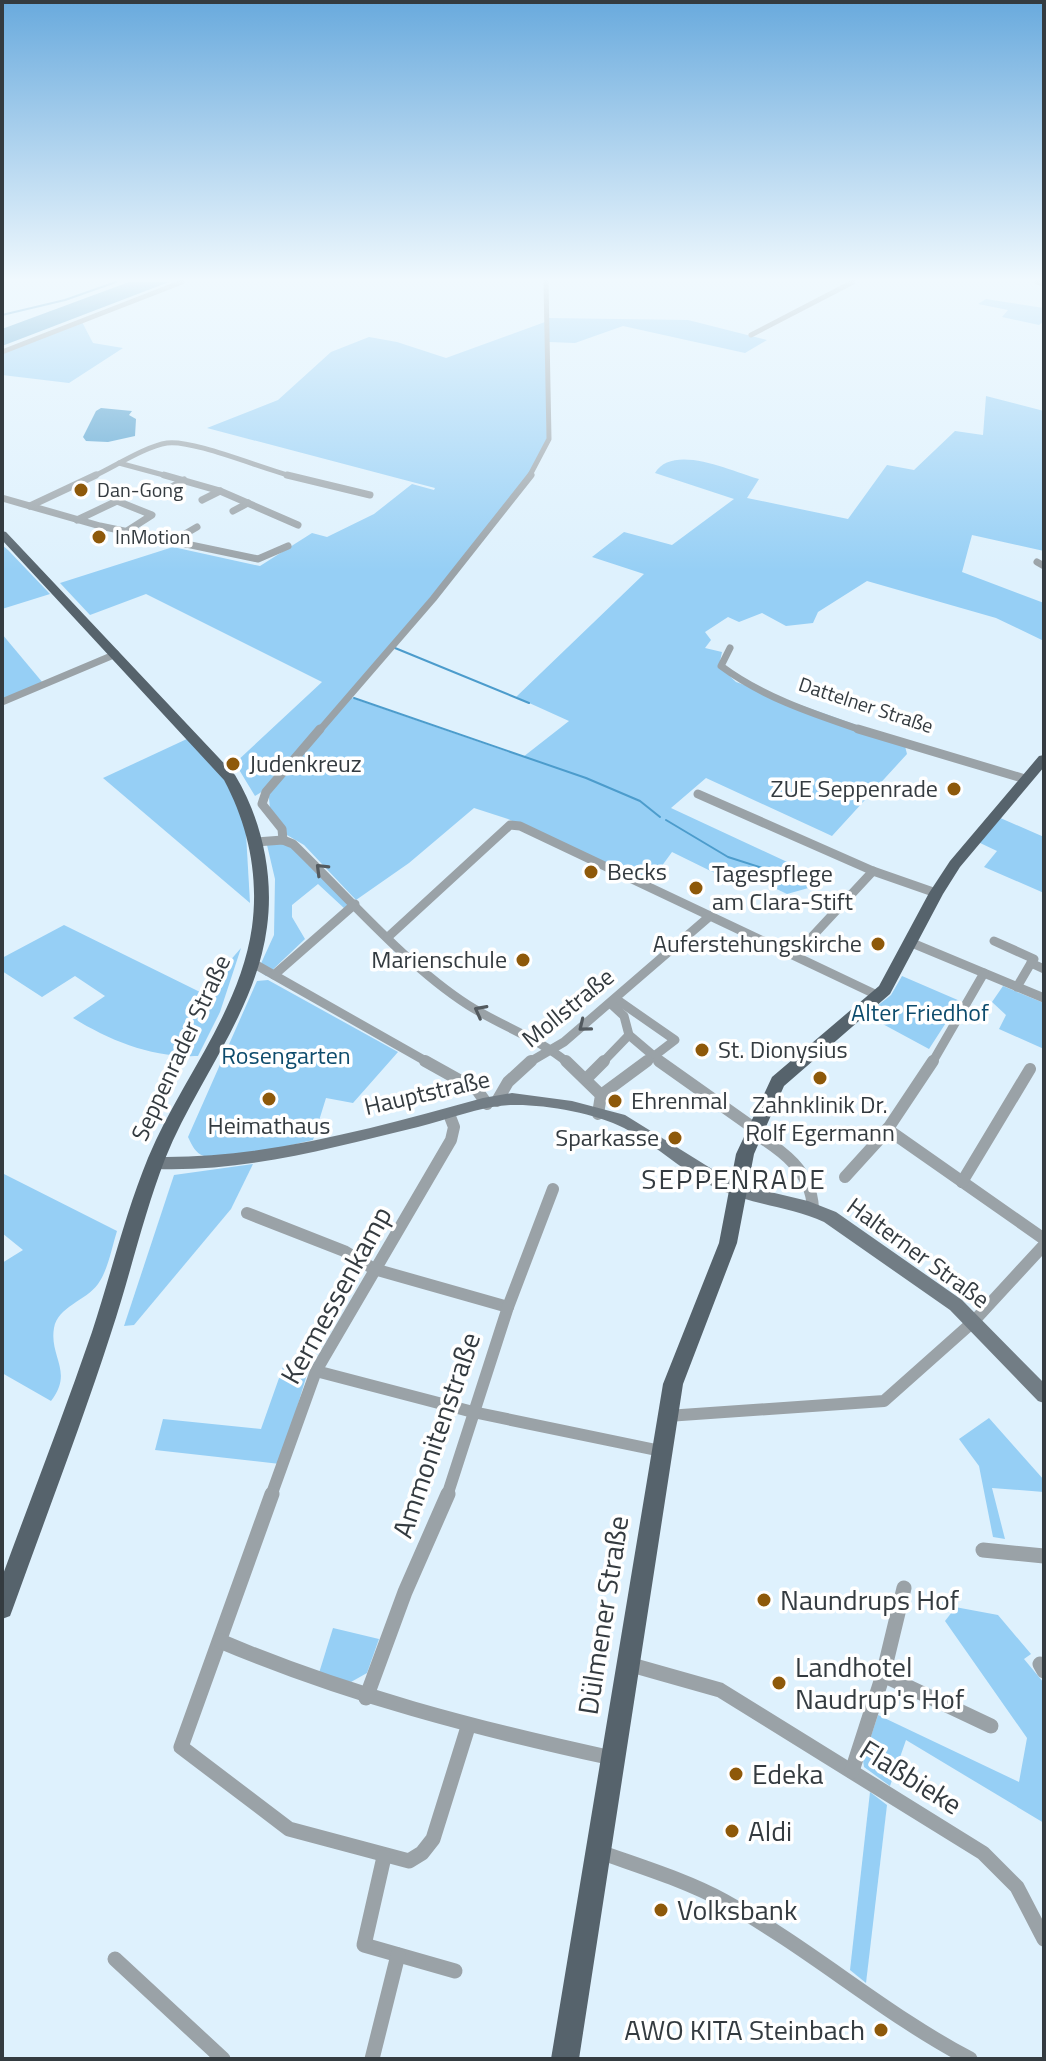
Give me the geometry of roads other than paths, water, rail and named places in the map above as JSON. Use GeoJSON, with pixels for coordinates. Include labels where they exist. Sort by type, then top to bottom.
{"type":"FeatureCollection","features":[{"type":"Feature","properties":{"kind":"main road","name":"Seppenrader Straße"},"geometry":{"type":"LineString","coordinates":[[2,534],[230,778],[244,801],[256,842],[260,915],[255,964],[156,1163],[101,1334],[2,1608]]}},
{"type":"Feature","properties":{"kind":"main road"},"geometry":{"type":"LineString","coordinates":[[739,1191],[745,1154],[778,1082],[879,996],[912,943],[936,893],[1044,759]]}},
{"type":"Feature","properties":{"kind":"main road","name":"Dülmener Straße"},"geometry":{"type":"LineString","coordinates":[[565,2059],[661,1451],[673,1416],[673,1384],[728,1243],[739,1191]]}},
{"type":"Feature","properties":{"kind":"street"},"geometry":{"type":"LineString","coordinates":[[283,840],[280,825],[262,804],[266,792],[433,599],[537,468],[549,439],[548,378]]}},
{"type":"Feature","properties":{"kind":"street"},"geometry":{"type":"LineString","coordinates":[[30,506],[154,446],[179,443],[259,469],[370,495]]}},
{"type":"Feature","properties":{"kind":"street"},"geometry":{"type":"LineString","coordinates":[[119,463],[220,491],[298,525]]}},
{"type":"Feature","properties":{"kind":"street"},"geometry":{"type":"LineString","coordinates":[[175,490],[170,488],[184,480]]}},
{"type":"Feature","properties":{"kind":"street"},"geometry":{"type":"LineString","coordinates":[[202,500],[220,491]]}},
{"type":"Feature","properties":{"kind":"street"},"geometry":{"type":"LineString","coordinates":[[2,498],[77,520],[258,559],[288,546]]}},
{"type":"Feature","properties":{"kind":"street"},"geometry":{"type":"LineString","coordinates":[[77,520],[117,501],[152,515],[127,531]]}},
{"type":"Feature","properties":{"kind":"street"},"geometry":{"type":"LineString","coordinates":[[233,511],[248,503]]}},
{"type":"Feature","properties":{"kind":"street"},"geometry":{"type":"LineString","coordinates":[[173,541],[197,527]]}},
{"type":"Feature","properties":{"kind":"street","name":"Dattelner Straße"},"geometry":{"type":"LineString","coordinates":[[730,648],[721,666],[737,681],[758,691],[813,712],[1025,779]]}},
{"type":"Feature","properties":{"kind":"street"},"geometry":{"type":"LineString","coordinates":[[2,702],[116,654]]}},
{"type":"Feature","properties":{"kind":"street"},"geometry":{"type":"LineString","coordinates":[[698,794],[873,871],[936,893]]}},
{"type":"Feature","properties":{"kind":"street"},"geometry":{"type":"LineString","coordinates":[[388,937],[514,825],[879,996]]}},
{"type":"Feature","properties":{"kind":"street"},"geometry":{"type":"LineString","coordinates":[[256,842],[283,840],[304,852],[388,937],[468,1005],[549,1047],[587,1078],[601,1095]]}},
{"type":"Feature","properties":{"kind":"street"},"geometry":{"type":"LineString","coordinates":[[795,955],[873,871]]}},
{"type":"Feature","properties":{"kind":"street"},"geometry":{"type":"LineString","coordinates":[[274,975],[355,904]]}},
{"type":"Feature","properties":{"kind":"street","name":"Mollstraße"},"geometry":{"type":"LineString","coordinates":[[492,1102],[506,1085],[549,1047],[564,1042],[710,916]]}},
{"type":"Feature","properties":{"kind":"street"},"geometry":{"type":"LineString","coordinates":[[994,941],[1034,959],[1017,987]]}},
{"type":"Feature","properties":{"kind":"street"},"geometry":{"type":"LineString","coordinates":[[912,943],[1044,998]]}},
{"type":"Feature","properties":{"kind":"street"},"geometry":{"type":"LineString","coordinates":[[1031,963],[1044,969]]}},
{"type":"Feature","properties":{"kind":"street"},"geometry":{"type":"LineString","coordinates":[[255,964],[477,1090],[492,1102]]}},
{"type":"Feature","properties":{"kind":"street"},"geometry":{"type":"LineString","coordinates":[[845,1177],[864,1161],[887,1129],[984,973]]}},
{"type":"Feature","properties":{"kind":"street"},"geometry":{"type":"LineString","coordinates":[[614,1001],[624,1016],[629,1035],[680,1078],[792,1160],[812,1192],[813,1208]]}},
{"type":"Feature","properties":{"kind":"street"},"geometry":{"type":"LineString","coordinates":[[598,1114],[601,1095],[673,1043],[674,1038],[614,1001]]}},
{"type":"Feature","properties":{"kind":"street"},"geometry":{"type":"LineString","coordinates":[[587,1078],[629,1035]]}},
{"type":"Feature","properties":{"kind":"street"},"geometry":{"type":"LineString","coordinates":[[962,1182],[1030,1069]]}},
{"type":"Feature","properties":{"kind":"street","name":"Hauptstraße"},"geometry":{"type":"LineString","coordinates":[[156,1163],[212,1165],[262,1157],[492,1102],[523,1099],[626,1121],[703,1175],[739,1191]]}},
{"type":"Feature","properties":{"kind":"street","name":"Kermessenkamp"},"geometry":{"type":"LineString","coordinates":[[384,1857],[289,1829],[181,1747],[316,1371],[451,1140],[454,1127],[449,1114]]}},
{"type":"Feature","properties":{"kind":"street"},"geometry":{"type":"LineString","coordinates":[[673,1416],[884,1401],[974,1321],[1044,1242],[887,1129]]}},
{"type":"Feature","properties":{"kind":"street","name":"Ammonitenstraße"},"geometry":{"type":"LineString","coordinates":[[366,1698],[405,1592],[443,1509],[508,1307],[553,1189]]}},
{"type":"Feature","properties":{"kind":"street","name":"Halterner Straße"},"geometry":{"type":"LineString","coordinates":[[739,1191],[813,1208],[974,1321],[1044,1395]]}},
{"type":"Feature","properties":{"kind":"street"},"geometry":{"type":"LineString","coordinates":[[247,1213],[344,1251],[374,1269],[508,1307]]}},
{"type":"Feature","properties":{"kind":"street"},"geometry":{"type":"LineString","coordinates":[[316,1371],[473,1412],[661,1451]]}},
{"type":"Feature","properties":{"kind":"street"},"geometry":{"type":"LineString","coordinates":[[983,1550],[1044,1556]]}},
{"type":"Feature","properties":{"kind":"street"},"geometry":{"type":"LineString","coordinates":[[852,1771],[883,1675],[904,1588]]}},
{"type":"Feature","properties":{"kind":"street"},"geometry":{"type":"LineString","coordinates":[[220,1641],[283,1669],[366,1698],[468,1727],[614,1758]]}},
{"type":"Feature","properties":{"kind":"street","name":"Flaßbieke"},"geometry":{"type":"LineString","coordinates":[[628,1664],[720,1690],[999,1866],[1027,1902],[1044,1939]]}},
{"type":"Feature","properties":{"kind":"street"},"geometry":{"type":"LineString","coordinates":[[883,1675],[991,1726]]}},
{"type":"Feature","properties":{"kind":"street"},"geometry":{"type":"LineString","coordinates":[[455,1971],[364,1945],[384,1857],[409,1861],[428,1848],[468,1727]]}},
{"type":"Feature","properties":{"kind":"street"},"geometry":{"type":"LineString","coordinates":[[600,1852],[698,1887],[728,1903],[862,1988],[924,2035],[970,2059]]}},
{"type":"Feature","properties":{"kind":"street"},"geometry":{"type":"LineString","coordinates":[[372,2059],[398,1955]]}},
{"type":"Feature","properties":{"kind":"street"},"geometry":{"type":"LineString","coordinates":[[115,1959],[223,2059]]}},
{"type":"Feature","properties":{"kind":"waterway"},"geometry":{"type":"LineString","coordinates":[[395,648],[529,703]]}},
{"type":"Feature","properties":{"kind":"waterway"},"geometry":{"type":"LineString","coordinates":[[354,698],[586,778],[640,801],[660,817]]}},
{"type":"Feature","properties":{"kind":"waterway"},"geometry":{"type":"LineString","coordinates":[[666,820],[728,857],[791,877]]}},
{"type":"Feature","properties":{"kind":"place","name":"Dan-Gong"},"geometry":{"type":"Point","coordinates":[81,490]}},
{"type":"Feature","properties":{"kind":"place","name":"InMotion"},"geometry":{"type":"Point","coordinates":[99,537]}},
{"type":"Feature","properties":{"kind":"place","name":"Judenkreuz"},"geometry":{"type":"Point","coordinates":[233,764]}},
{"type":"Feature","properties":{"kind":"place","name":"ZUE Seppenrade"},"geometry":{"type":"Point","coordinates":[954,789]}},
{"type":"Feature","properties":{"kind":"place","name":"Becks"},"geometry":{"type":"Point","coordinates":[591,872]}},
{"type":"Feature","properties":{"kind":"place","name":"Tagespflege am Clara-Stift"},"geometry":{"type":"Point","coordinates":[696,888]}},
{"type":"Feature","properties":{"kind":"place","name":"Auferstehungskirche"},"geometry":{"type":"Point","coordinates":[878,944]}},
{"type":"Feature","properties":{"kind":"place","name":"Marienschule"},"geometry":{"type":"Point","coordinates":[523,960]}},
{"type":"Feature","properties":{"kind":"place","name":"St. Dionysius"},"geometry":{"type":"Point","coordinates":[702,1050]}},
{"type":"Feature","properties":{"kind":"place","name":"Zahnklinik Dr. Rolf Egermann"},"geometry":{"type":"Point","coordinates":[820,1078]}},
{"type":"Feature","properties":{"kind":"place","name":"Heimathaus"},"geometry":{"type":"Point","coordinates":[269,1099]}},
{"type":"Feature","properties":{"kind":"place","name":"Ehrenmal"},"geometry":{"type":"Point","coordinates":[615,1101]}},
{"type":"Feature","properties":{"kind":"place","name":"Sparkasse"},"geometry":{"type":"Point","coordinates":[675,1138]}},
{"type":"Feature","properties":{"kind":"place","name":"Naundrups Hof"},"geometry":{"type":"Point","coordinates":[764,1600]}},
{"type":"Feature","properties":{"kind":"place","name":"Landhotel Naudrup's Hof"},"geometry":{"type":"Point","coordinates":[779,1683]}},
{"type":"Feature","properties":{"kind":"place","name":"Edeka"},"geometry":{"type":"Point","coordinates":[736,1774]}},
{"type":"Feature","properties":{"kind":"place","name":"Aldi"},"geometry":{"type":"Point","coordinates":[732,1831]}},
{"type":"Feature","properties":{"kind":"place","name":"Volksbank"},"geometry":{"type":"Point","coordinates":[661,1910]}},
{"type":"Feature","properties":{"kind":"place","name":"AWO KITA Steinbach"},"geometry":{"type":"Point","coordinates":[881,2030]}},
{"type":"Feature","properties":{"kind":"district","name":"SEPPENRADE"},"geometry":{"type":"Point","coordinates":[734,1179]}},
{"type":"Feature","properties":{"kind":"park label","name":"Alter Friedhof"},"geometry":{"type":"Point","coordinates":[920,1013]}},
{"type":"Feature","properties":{"kind":"park label","name":"Rosengarten"},"geometry":{"type":"Point","coordinates":[286,1056]}}]}
